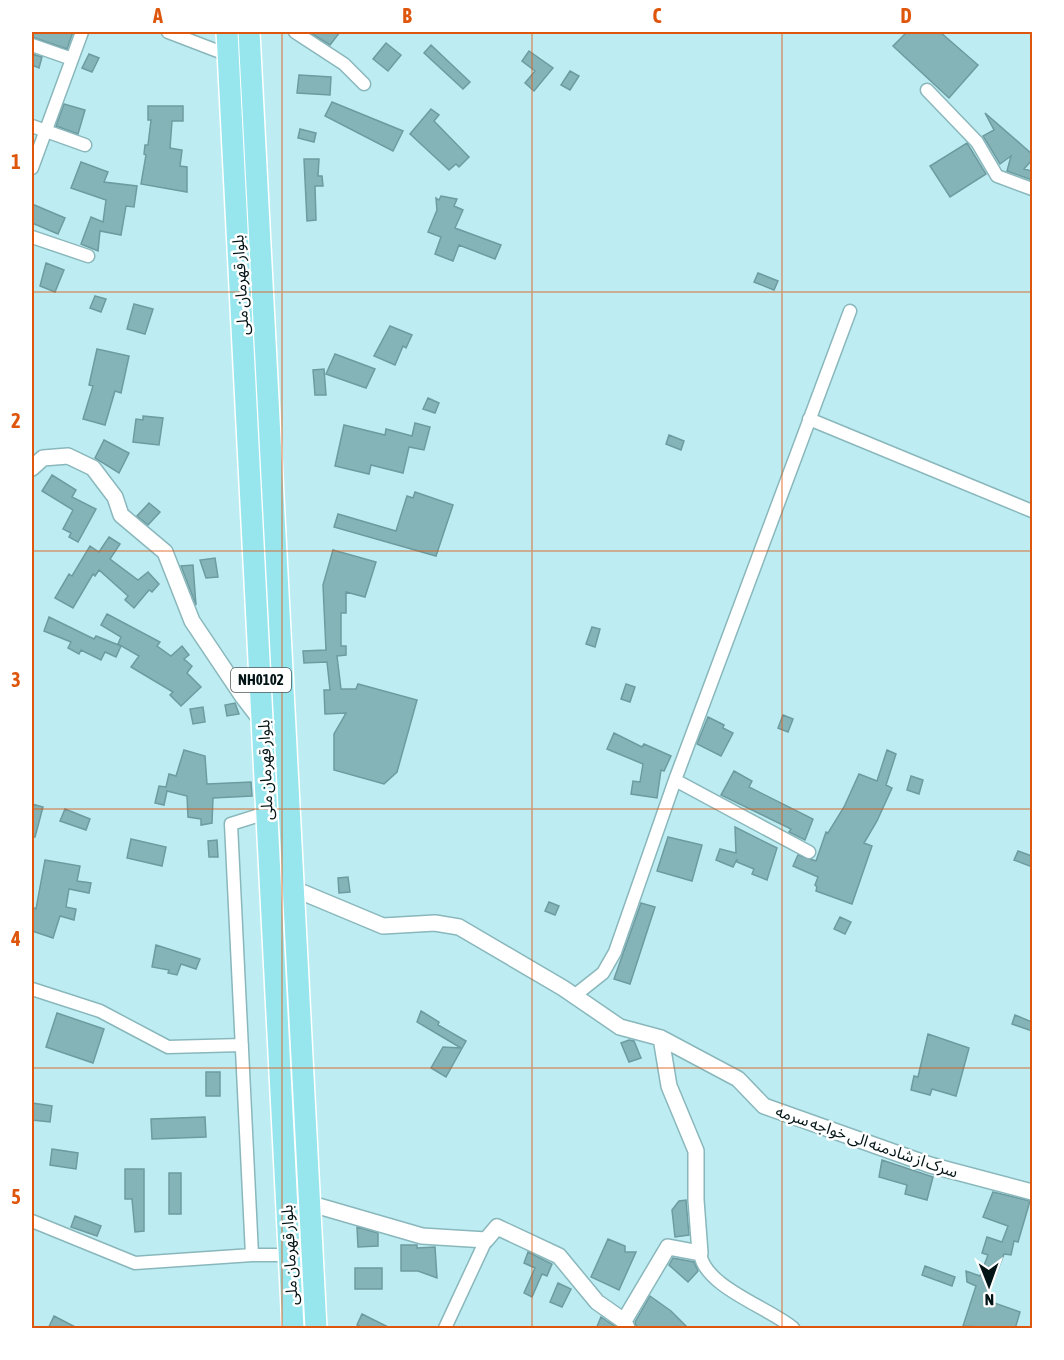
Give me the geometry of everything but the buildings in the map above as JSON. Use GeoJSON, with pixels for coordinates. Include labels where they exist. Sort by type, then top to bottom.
{"type":"FeatureCollection","features":[{"type":"Feature","properties":{"kind":"highway","name":"بلوار قهرمان ملی"},"geometry":{"type":"LineString","coordinates":[[227,32],[264,723],[266,813],[293,1329]]}},
{"type":"Feature","properties":{"kind":"highway","name":"بلوار قهرمان ملی"},"geometry":{"type":"LineString","coordinates":[[251,32],[292,888],[316,1329]]}},
{"type":"Feature","properties":{"kind":"street"},"geometry":{"type":"LineString","coordinates":[[32,168],[82,32]]}},
{"type":"Feature","properties":{"kind":"street"},"geometry":{"type":"LineString","coordinates":[[168,32],[228,55]]}},
{"type":"Feature","properties":{"kind":"street"},"geometry":{"type":"LineString","coordinates":[[295,32],[344,64],[364,84]]}},
{"type":"Feature","properties":{"kind":"street"},"geometry":{"type":"LineString","coordinates":[[32,45],[72,59]]}},
{"type":"Feature","properties":{"kind":"street"},"geometry":{"type":"LineString","coordinates":[[927,90],[977,142],[997,176],[1032,189]]}},
{"type":"Feature","properties":{"kind":"street"},"geometry":{"type":"LineString","coordinates":[[32,126],[85,145]]}},
{"type":"Feature","properties":{"kind":"street"},"geometry":{"type":"LineString","coordinates":[[32,237],[88,256]]}},
{"type":"Feature","properties":{"kind":"street"},"geometry":{"type":"LineString","coordinates":[[574,996],[603,973],[615,952],[675,780],[850,311]]}},
{"type":"Feature","properties":{"kind":"street"},"geometry":{"type":"LineString","coordinates":[[809,419],[1032,511]]}},
{"type":"Feature","properties":{"kind":"street"},"geometry":{"type":"LineString","coordinates":[[32,468],[43,458],[68,456],[93,468],[114,497],[121,515],[165,552],[192,621],[243,697],[264,723],[285,739]]}},
{"type":"Feature","properties":{"kind":"street"},"geometry":{"type":"LineString","coordinates":[[675,780],[809,852]]}},
{"type":"Feature","properties":{"kind":"street"},"geometry":{"type":"LineString","coordinates":[[252,1255],[231,824],[266,813]]}},
{"type":"Feature","properties":{"kind":"street","name":"سرک از شادمنه الی خواجه سرمه"},"geometry":{"type":"LineString","coordinates":[[292,888],[383,926],[435,922],[459,927],[574,996],[620,1027],[661,1038],[738,1079],[764,1106],[779,1113],[930,1165],[1032,1192]]}},
{"type":"Feature","properties":{"kind":"street"},"geometry":{"type":"LineString","coordinates":[[32,989],[100,1011],[168,1047],[242,1045]]}},
{"type":"Feature","properties":{"kind":"street"},"geometry":{"type":"LineString","coordinates":[[661,1038],[669,1086],[696,1151],[696,1200],[701,1262],[729,1290],[793,1329]]}},
{"type":"Feature","properties":{"kind":"street"},"geometry":{"type":"LineString","coordinates":[[308,1203],[422,1236],[486,1240]]}},
{"type":"Feature","properties":{"kind":"street"},"geometry":{"type":"LineString","coordinates":[[32,1221],[135,1263],[252,1255],[289,1255]]}},
{"type":"Feature","properties":{"kind":"street"},"geometry":{"type":"LineString","coordinates":[[445,1329],[486,1240],[497,1227],[560,1256],[597,1302],[625,1325],[668,1247],[700,1253]]}}]}
